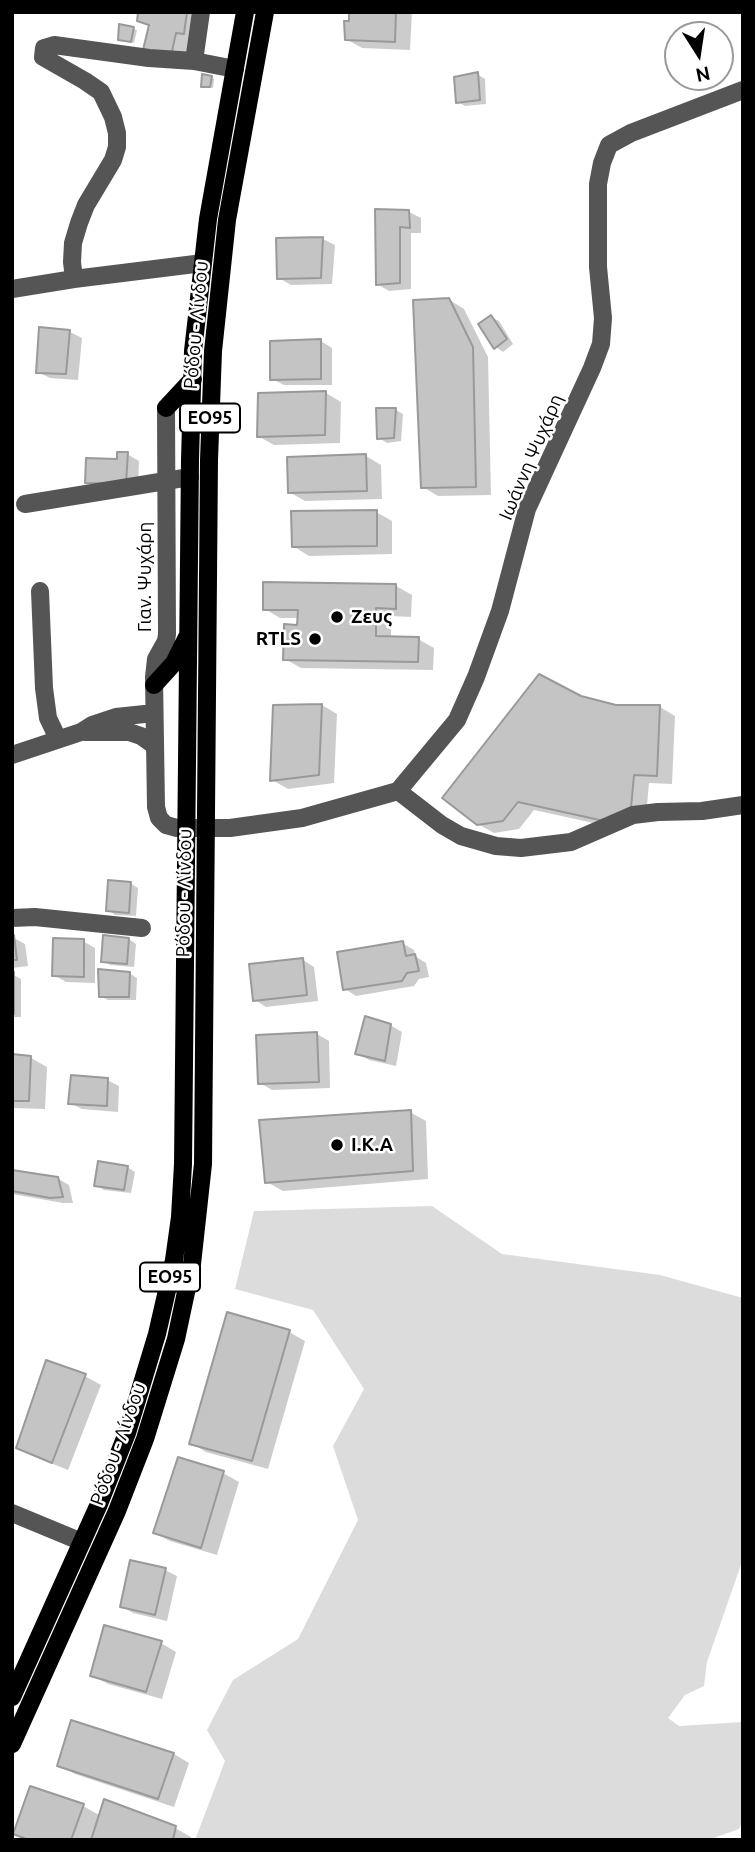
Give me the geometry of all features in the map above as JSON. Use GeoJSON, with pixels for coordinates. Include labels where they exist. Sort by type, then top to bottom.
{"type":"FeatureCollection","features":[{"type":"Feature","properties":{"kind":"main road","name":"Ρόδου - Λίνδου"},"geometry":{"type":"LineString","coordinates":[[12,1697],[104,1492],[127,1433],[160,1324],[180,1217],[183,1164],[193,351],[215,175],[245,12]]}},
{"type":"Feature","properties":{"kind":"main road","name":"Ρόδου - Λίνδου"},"geometry":{"type":"LineString","coordinates":[[12,1744],[117,1511],[145,1439],[184,1307],[197,1230],[202,1164],[209,468],[213,351],[227,220],[265,12]]}},
{"type":"Feature","properties":{"kind":"main road"},"geometry":{"type":"LineString","coordinates":[[166,408],[192,379]]}},
{"type":"Feature","properties":{"kind":"main road"},"geometry":{"type":"LineString","coordinates":[[154,685],[174,663],[189,631]]}},
{"type":"Feature","properties":{"kind":"street"},"geometry":{"type":"LineString","coordinates":[[194,61],[201,12]]}},
{"type":"Feature","properties":{"kind":"street"},"geometry":{"type":"LineString","coordinates":[[74,279],[72,262],[79,223],[86,205],[113,160],[117,134],[113,117],[101,92],[43,57],[44,48],[54,45],[149,58],[194,61],[235,69]]}},
{"type":"Feature","properties":{"kind":"street","name":"Ιωάννη Ψυχάρη"},"geometry":{"type":"LineString","coordinates":[[398,791],[457,720],[476,677],[499,611],[527,509],[587,381],[601,344],[603,318],[598,267],[598,184],[609,145],[631,133],[743,90]]}},
{"type":"Feature","properties":{"kind":"street"},"geometry":{"type":"LineString","coordinates":[[12,289],[203,263]]}},
{"type":"Feature","properties":{"kind":"street","name":"Γιαν. Ψυχάρη"},"geometry":{"type":"LineString","coordinates":[[166,408],[167,638],[156,659],[155,765],[168,808],[187,828]]}},
{"type":"Feature","properties":{"kind":"street"},"geometry":{"type":"LineString","coordinates":[[25,504],[190,477]]}},
{"type":"Feature","properties":{"kind":"street"},"geometry":{"type":"LineString","coordinates":[[40,591],[44,688],[48,718],[58,739]]}},
{"type":"Feature","properties":{"kind":"street"},"geometry":{"type":"LineString","coordinates":[[12,755],[116,717],[154,713]]}},
{"type":"Feature","properties":{"kind":"street"},"geometry":{"type":"LineString","coordinates":[[81,732],[129,732],[141,736],[155,746]]}},
{"type":"Feature","properties":{"kind":"street"},"geometry":{"type":"LineString","coordinates":[[187,828],[230,828],[302,818],[398,791],[461,836],[496,846],[521,848],[571,842],[633,816],[743,805]]}},
{"type":"Feature","properties":{"kind":"street"},"geometry":{"type":"LineString","coordinates":[[12,918],[34,917],[142,928]]}},
{"type":"Feature","properties":{"kind":"street"},"geometry":{"type":"LineString","coordinates":[[12,1513],[82,1542]]}},
{"type":"Feature","properties":{"kind":"shaded area"},"geometry":{"type":"Polygon","coordinates":[[[432,1206],[502,1254],[660,1275],[743,1298],[743,1559],[707,1662],[704,1686],[685,1695],[668,1718],[679,1726],[743,1722],[743,1820],[739,1829],[708,1840],[195,1840],[225,1761],[207,1730],[233,1680],[298,1639],[358,1520],[333,1446],[364,1389],[313,1310],[235,1289],[254,1211],[432,1206]]]}},
{"type":"Feature","properties":{"kind":"building"},"geometry":{"type":"Polygon","coordinates":[[[138,12],[187,12],[184,34],[176,33],[171,56],[143,50],[149,25],[137,21],[138,12]]]}},
{"type":"Feature","properties":{"kind":"building"},"geometry":{"type":"Polygon","coordinates":[[[349,12],[396,12],[395,42],[345,40],[344,21],[349,21],[349,12]]]}},
{"type":"Feature","properties":{"kind":"building"},"geometry":{"type":"Polygon","coordinates":[[[119,24],[134,27],[131,42],[118,40],[119,24]]]}},
{"type":"Feature","properties":{"kind":"building"},"geometry":{"type":"Polygon","coordinates":[[[478,72],[480,100],[456,103],[454,77],[478,72]]]}},
{"type":"Feature","properties":{"kind":"building"},"geometry":{"type":"Polygon","coordinates":[[[202,74],[212,76],[210,87],[201,87],[202,74]]]}},
{"type":"Feature","properties":{"kind":"building"},"geometry":{"type":"Polygon","coordinates":[[[375,209],[409,210],[410,228],[400,227],[400,283],[376,285],[375,209]]]}},
{"type":"Feature","properties":{"kind":"building"},"geometry":{"type":"Polygon","coordinates":[[[323,237],[321,278],[277,279],[276,238],[323,237]]]}},
{"type":"Feature","properties":{"kind":"building"},"geometry":{"type":"Polygon","coordinates":[[[449,298],[473,347],[476,487],[421,488],[413,300],[449,298]]]}},
{"type":"Feature","properties":{"kind":"building"},"geometry":{"type":"Polygon","coordinates":[[[491,315],[507,339],[494,349],[478,324],[491,315]]]}},
{"type":"Feature","properties":{"kind":"building"},"geometry":{"type":"Polygon","coordinates":[[[39,327],[70,330],[66,374],[36,373],[39,327]]]}},
{"type":"Feature","properties":{"kind":"building"},"geometry":{"type":"Polygon","coordinates":[[[321,339],[321,379],[270,380],[270,341],[321,339]]]}},
{"type":"Feature","properties":{"kind":"building"},"geometry":{"type":"Polygon","coordinates":[[[326,391],[325,435],[257,437],[258,393],[326,391]]]}},
{"type":"Feature","properties":{"kind":"building"},"geometry":{"type":"Polygon","coordinates":[[[376,408],[396,408],[394,438],[377,439],[376,408]]]}},
{"type":"Feature","properties":{"kind":"building"},"geometry":{"type":"Polygon","coordinates":[[[117,452],[128,452],[126,484],[85,483],[86,458],[117,459],[117,452]]]}},
{"type":"Feature","properties":{"kind":"building"},"geometry":{"type":"Polygon","coordinates":[[[366,454],[367,491],[288,493],[287,457],[366,454]]]}},
{"type":"Feature","properties":{"kind":"building"},"geometry":{"type":"Polygon","coordinates":[[[377,510],[377,546],[292,547],[291,511],[377,510]]]}},
{"type":"Feature","properties":{"kind":"building","name":"Ζευς"},"geometry":{"type":"Polygon","coordinates":[[[263,582],[396,584],[396,609],[376,608],[376,636],[419,637],[418,662],[283,660],[284,624],[297,625],[298,610],[263,610],[263,582]]]}},
{"type":"Feature","properties":{"kind":"building"},"geometry":{"type":"Polygon","coordinates":[[[539,674],[581,696],[616,705],[660,705],[657,776],[634,775],[631,808],[604,821],[518,802],[503,821],[477,825],[442,798],[539,674]]]}},
{"type":"Feature","properties":{"kind":"building"},"geometry":{"type":"Polygon","coordinates":[[[322,704],[319,775],[270,781],[273,705],[322,704]]]}},
{"type":"Feature","properties":{"kind":"building"},"geometry":{"type":"Polygon","coordinates":[[[108,880],[131,882],[129,913],[106,911],[108,880]]]}},
{"type":"Feature","properties":{"kind":"building"},"geometry":{"type":"Polygon","coordinates":[[[14,935],[17,960],[12,960],[14,935]]]}},
{"type":"Feature","properties":{"kind":"building"},"geometry":{"type":"Polygon","coordinates":[[[103,935],[129,938],[127,964],[101,962],[103,935]]]}},
{"type":"Feature","properties":{"kind":"building"},"geometry":{"type":"Polygon","coordinates":[[[53,938],[84,939],[84,977],[52,976],[53,938]]]}},
{"type":"Feature","properties":{"kind":"building"},"geometry":{"type":"Polygon","coordinates":[[[403,941],[406,956],[415,954],[419,971],[407,973],[402,981],[343,990],[337,952],[403,941]]]}},
{"type":"Feature","properties":{"kind":"building"},"geometry":{"type":"Polygon","coordinates":[[[303,958],[307,995],[253,1001],[249,964],[303,958]]]}},
{"type":"Feature","properties":{"kind":"building"},"geometry":{"type":"Polygon","coordinates":[[[98,969],[130,972],[129,997],[99,997],[98,969]]]}},
{"type":"Feature","properties":{"kind":"building"},"geometry":{"type":"Polygon","coordinates":[[[14,972],[14,1014],[12,1014],[14,972]]]}},
{"type":"Feature","properties":{"kind":"building"},"geometry":{"type":"Polygon","coordinates":[[[365,1016],[391,1024],[385,1061],[355,1054],[365,1016]]]}},
{"type":"Feature","properties":{"kind":"building"},"geometry":{"type":"Polygon","coordinates":[[[317,1032],[319,1082],[258,1084],[256,1035],[317,1032]]]}},
{"type":"Feature","properties":{"kind":"building"},"geometry":{"type":"Polygon","coordinates":[[[12,1054],[31,1056],[29,1101],[12,1101],[12,1054]]]}},
{"type":"Feature","properties":{"kind":"building"},"geometry":{"type":"Polygon","coordinates":[[[71,1075],[108,1078],[107,1106],[68,1104],[71,1075]]]}},
{"type":"Feature","properties":{"kind":"building","name":"Ι.Κ.Α"},"geometry":{"type":"Polygon","coordinates":[[[411,1110],[413,1171],[265,1183],[259,1120],[411,1110]]]}},
{"type":"Feature","properties":{"kind":"building"},"geometry":{"type":"Polygon","coordinates":[[[98,1161],[128,1166],[124,1190],[94,1186],[98,1161]]]}},
{"type":"Feature","properties":{"kind":"building"},"geometry":{"type":"Polygon","coordinates":[[[12,1170],[58,1177],[63,1197],[50,1198],[12,1191],[12,1170]]]}},
{"type":"Feature","properties":{"kind":"building"},"geometry":{"type":"Polygon","coordinates":[[[227,1312],[290,1330],[252,1461],[189,1444],[227,1312]]]}},
{"type":"Feature","properties":{"kind":"building"},"geometry":{"type":"Polygon","coordinates":[[[46,1360],[86,1374],[52,1463],[16,1448],[46,1360]]]}},
{"type":"Feature","properties":{"kind":"building"},"geometry":{"type":"Polygon","coordinates":[[[178,1457],[224,1471],[201,1548],[153,1533],[178,1457]]]}},
{"type":"Feature","properties":{"kind":"building"},"geometry":{"type":"Polygon","coordinates":[[[130,1560],[166,1568],[155,1615],[120,1607],[130,1560]]]}},
{"type":"Feature","properties":{"kind":"building"},"geometry":{"type":"Polygon","coordinates":[[[104,1625],[162,1641],[146,1692],[90,1676],[104,1625]]]}},
{"type":"Feature","properties":{"kind":"building"},"geometry":{"type":"Polygon","coordinates":[[[71,1720],[174,1753],[158,1799],[57,1766],[71,1720]]]}},
{"type":"Feature","properties":{"kind":"building"},"geometry":{"type":"Polygon","coordinates":[[[30,1786],[84,1804],[71,1840],[29,1840],[13,1834],[30,1786]]]}},
{"type":"Feature","properties":{"kind":"building"},"geometry":{"type":"Polygon","coordinates":[[[104,1799],[176,1826],[173,1840],[91,1840],[104,1799]]]}},
{"type":"Feature","properties":{"kind":"place","name":"Ζευς"},"geometry":{"type":"Point","coordinates":[337,617]}},
{"type":"Feature","properties":{"kind":"place","name":"RTLS"},"geometry":{"type":"Point","coordinates":[315,639]}},
{"type":"Feature","properties":{"kind":"place","name":"Ι.Κ.Α"},"geometry":{"type":"Point","coordinates":[337,1145]}}]}
